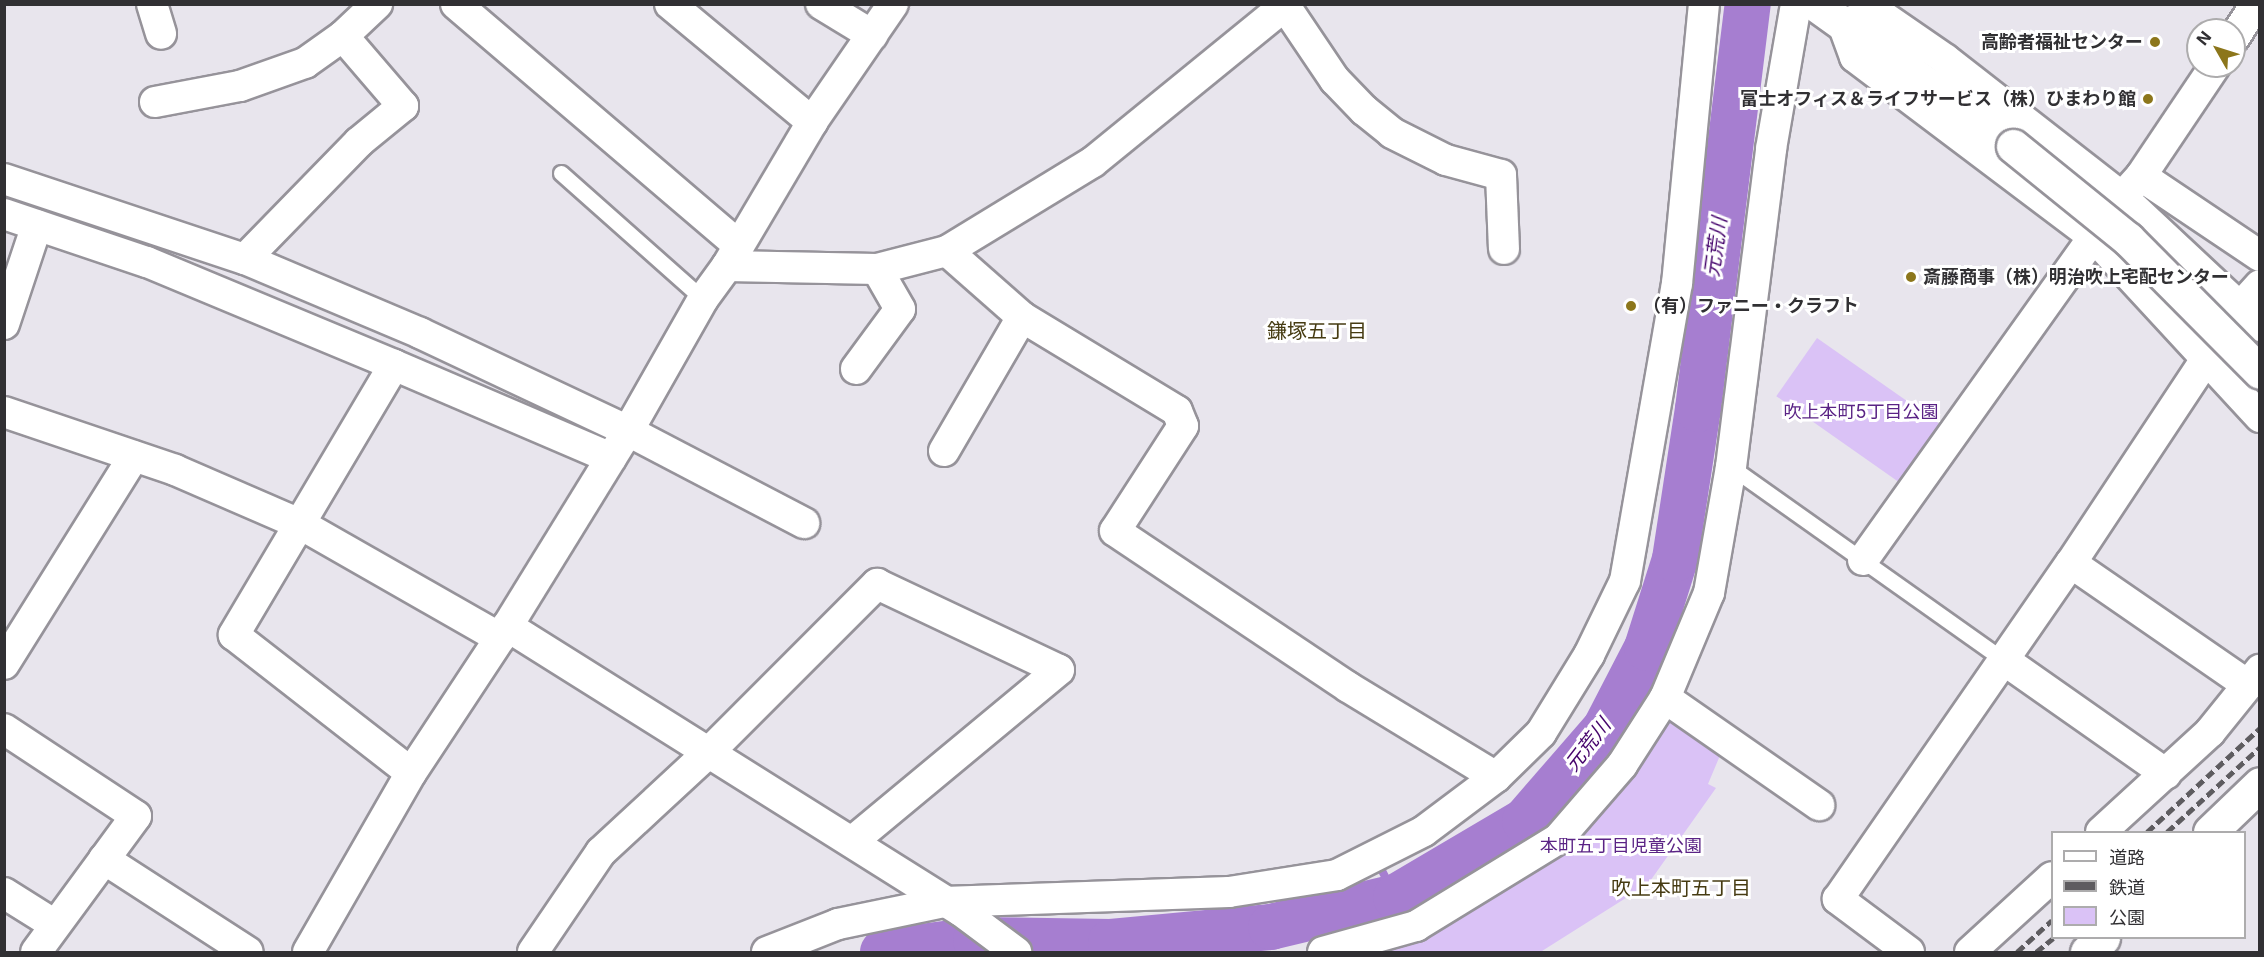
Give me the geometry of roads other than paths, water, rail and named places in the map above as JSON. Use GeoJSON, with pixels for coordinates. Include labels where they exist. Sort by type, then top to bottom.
{"type":"FeatureCollection","features":[{"type":"Feature","properties":{"kind":"main road"},"geometry":{"type":"LineString","coordinates":[[1837,14],[2013,146],[2128,239],[2259,372]]}},
{"type":"Feature","properties":{"kind":"main road"},"geometry":{"type":"LineString","coordinates":[[2211,831],[2259,784]]}},
{"type":"Feature","properties":{"kind":"main road"},"geometry":{"type":"LineString","coordinates":[[2087,952],[2102,939]]}},
{"type":"Feature","properties":{"kind":"street"},"geometry":{"type":"LineString","coordinates":[[152,4],[161,34]]}},
{"type":"Feature","properties":{"kind":"street"},"geometry":{"type":"LineString","coordinates":[[154,102],[240,86],[305,63],[343,36],[377,4]]}},
{"type":"Feature","properties":{"kind":"street"},"geometry":{"type":"LineString","coordinates":[[456,4],[732,256],[877,269],[947,251],[1093,162],[1286,5],[1335,80],[1364,110],[1392,133],[1446,160],[1501,175],[1504,249]]}},
{"type":"Feature","properties":{"kind":"street"},"geometry":{"type":"LineString","coordinates":[[670,4],[812,122]]}},
{"type":"Feature","properties":{"kind":"street"},"geometry":{"type":"LineString","coordinates":[[821,4],[872,35]]}},
{"type":"Feature","properties":{"kind":"street"},"geometry":{"type":"LineString","coordinates":[[308,952],[411,773],[504,632],[628,432],[703,299],[732,256],[812,122],[893,4]]}},
{"type":"Feature","properties":{"kind":"street"},"geometry":{"type":"LineString","coordinates":[[767,952],[838,924],[952,907],[1229,892],[1337,875],[1425,831],[1496,777],[1541,733],[1589,655],[1625,580],[1677,284],[1704,4]]}},
{"type":"Feature","properties":{"kind":"street"},"geometry":{"type":"LineString","coordinates":[[1323,952],[1416,926],[1558,839],[1622,765],[1665,698],[1709,593],[1731,467],[1771,149],[1796,4]]}},
{"type":"Feature","properties":{"kind":"street"},"geometry":{"type":"LineString","coordinates":[[2246,19],[2256,4]]}},
{"type":"Feature","properties":{"kind":"street"},"geometry":{"type":"LineString","coordinates":[[2259,255],[2131,187],[1878,13],[1837,14],[1855,57],[2094,237],[2259,417]]}},
{"type":"Feature","properties":{"kind":"street"},"geometry":{"type":"LineString","coordinates":[[245,259],[358,142],[403,106],[343,36]]}},
{"type":"Feature","properties":{"kind":"street"},"geometry":{"type":"LineString","coordinates":[[1863,560],[2207,78]]}},
{"type":"Feature","properties":{"kind":"street"},"geometry":{"type":"LineString","coordinates":[[4,179],[245,259],[420,333],[628,432],[804,523]]}},
{"type":"Feature","properties":{"kind":"street"},"geometry":{"type":"LineString","coordinates":[[1909,952],[1838,899],[2071,563],[2206,359],[2253,306],[2131,187]]}},
{"type":"Feature","properties":{"kind":"street"},"geometry":{"type":"LineString","coordinates":[[4,214],[147,262],[611,458]]}},
{"type":"Feature","properties":{"kind":"street"},"geometry":{"type":"LineString","coordinates":[[4,324],[37,225]]}},
{"type":"Feature","properties":{"kind":"street"},"geometry":{"type":"LineString","coordinates":[[947,251],[1022,317],[1177,411],[1183,426],[1116,531],[1348,687],[1496,777]]}},
{"type":"Feature","properties":{"kind":"street"},"geometry":{"type":"LineString","coordinates":[[856,369],[900,309],[877,269]]}},
{"type":"Feature","properties":{"kind":"street"},"geometry":{"type":"LineString","coordinates":[[944,450],[1022,317]]}},
{"type":"Feature","properties":{"kind":"street"},"geometry":{"type":"LineString","coordinates":[[394,365],[234,635],[411,773]]}},
{"type":"Feature","properties":{"kind":"street"},"geometry":{"type":"LineString","coordinates":[[4,412],[175,470],[300,524],[504,632],[709,752],[952,907],[1016,952]]}},
{"type":"Feature","properties":{"kind":"street"},"geometry":{"type":"LineString","coordinates":[[4,664],[134,456]]}},
{"type":"Feature","properties":{"kind":"street"},"geometry":{"type":"LineString","coordinates":[[2071,563],[2254,678],[2210,732],[2102,831]]}},
{"type":"Feature","properties":{"kind":"street"},"geometry":{"type":"LineString","coordinates":[[533,952],[601,852],[709,752],[877,584],[1059,670],[852,842]]}},
{"type":"Feature","properties":{"kind":"street"},"geometry":{"type":"LineString","coordinates":[[2004,660],[2166,774]]}},
{"type":"Feature","properties":{"kind":"street"},"geometry":{"type":"LineString","coordinates":[[1665,698],[1819,805]]}},
{"type":"Feature","properties":{"kind":"street"},"geometry":{"type":"LineString","coordinates":[[4,729],[136,816],[36,952]]}},
{"type":"Feature","properties":{"kind":"street"},"geometry":{"type":"LineString","coordinates":[[104,859],[248,952]]}},
{"type":"Feature","properties":{"kind":"street"},"geometry":{"type":"LineString","coordinates":[[1970,952],[2051,878]]}},
{"type":"Feature","properties":{"kind":"street"},"geometry":{"type":"LineString","coordinates":[[4,893],[55,925]]}},
{"type":"Feature","properties":{"kind":"lane"},"geometry":{"type":"LineString","coordinates":[[561,173],[703,299]]}},
{"type":"Feature","properties":{"kind":"lane"},"geometry":{"type":"LineString","coordinates":[[1731,467],[2004,660]]}},
{"type":"Feature","properties":{"kind":"waterway","name":"元荒川"},"geometry":{"type":"LineString","coordinates":[[883,952],[976,940],[1111,942],[1271,927],[1396,897],[1525,821],[1605,729],[1647,648],[1675,559],[1698,409],[1748,4]]}},
{"type":"Feature","properties":{"kind":"waterway"},"geometry":{"type":"LineString","coordinates":[[1380,867],[1396,897]]}},
{"type":"Feature","properties":{"kind":"railway"},"geometry":{"type":"LineString","coordinates":[[2148,831],[2260,728]]}},
{"type":"Feature","properties":{"kind":"railway"},"geometry":{"type":"LineString","coordinates":[[2168,831],[2260,747]]}},
{"type":"Feature","properties":{"kind":"railway"},"geometry":{"type":"LineString","coordinates":[[2017,952],[2051,921]]}},
{"type":"Feature","properties":{"kind":"railway"},"geometry":{"type":"LineString","coordinates":[[2036,952],[2052,939]]}},
{"type":"Feature","properties":{"kind":"place","name":"高齢者福祉センター"},"geometry":{"type":"Point","coordinates":[2155,42]}},
{"type":"Feature","properties":{"kind":"place","name":"富士オフィス＆ライフサービス（株）ひまわり館"},"geometry":{"type":"Point","coordinates":[2148,99]}},
{"type":"Feature","properties":{"kind":"place","name":"斎藤商事（株）明治吹上宅配センター"},"geometry":{"type":"Point","coordinates":[1911,277]}},
{"type":"Feature","properties":{"kind":"place","name":"（有）ファニー・クラフト"},"geometry":{"type":"Point","coordinates":[1631,306]}},
{"type":"Feature","properties":{"kind":"district","name":"鎌塚五丁目"},"geometry":{"type":"Point","coordinates":[1317,331]}},
{"type":"Feature","properties":{"kind":"district","name":"吹上本町五丁目"},"geometry":{"type":"Point","coordinates":[1681,888]}},
{"type":"Feature","properties":{"kind":"park label","name":"吹上本町5丁目公園"},"geometry":{"type":"Point","coordinates":[1861,412]}},
{"type":"Feature","properties":{"kind":"park label","name":"本町五丁目児童公園"},"geometry":{"type":"Point","coordinates":[1621,846]}}]}
